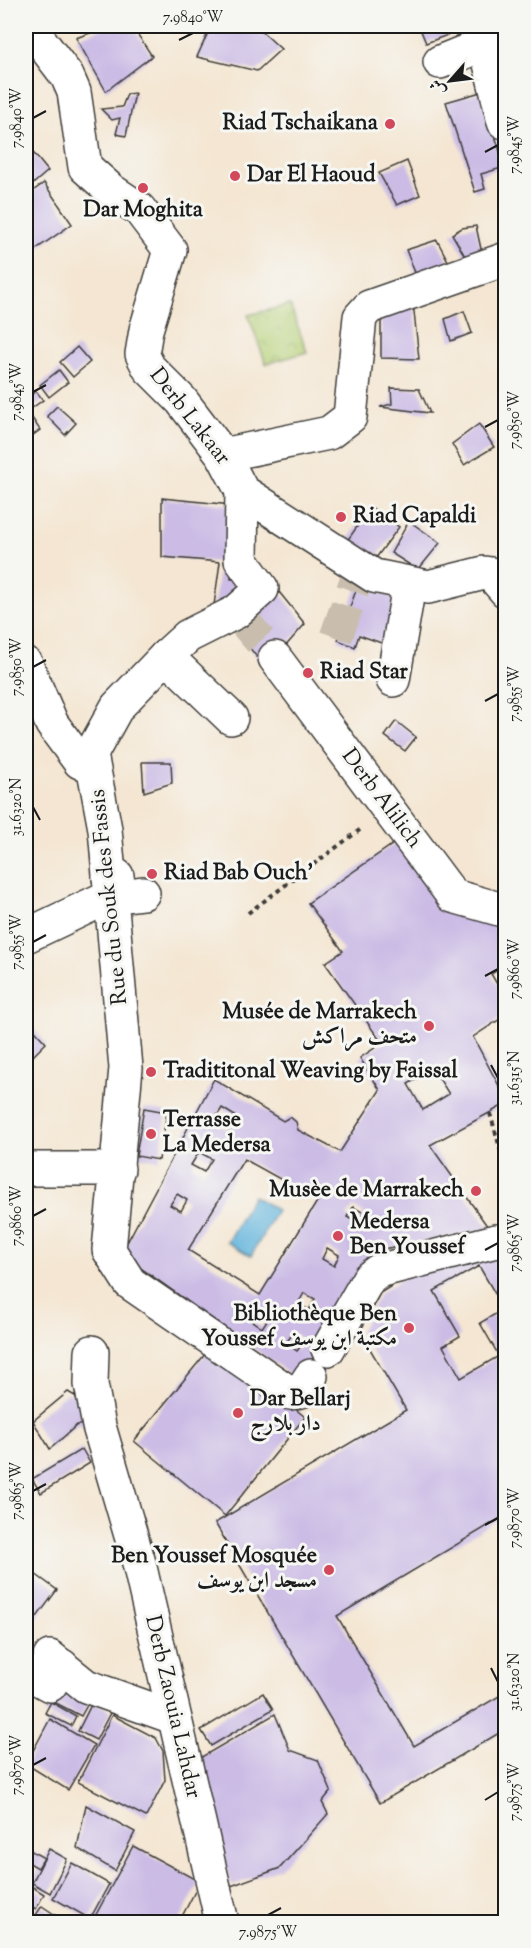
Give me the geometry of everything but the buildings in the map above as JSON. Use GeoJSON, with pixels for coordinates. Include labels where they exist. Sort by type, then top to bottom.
{"type":"FeatureCollection","features":[{"type":"Feature","properties":{"kind":"street","name":"Derb Lakaar"},"geometry":{"type":"LineString","coordinates":[[29,26],[67,76],[74,92],[85,167],[112,191],[139,209],[170,250],[146,330],[142,354],[148,368],[181,400],[223,455],[242,491],[374,576],[409,585],[428,587],[445,585],[484,573],[491,574],[506,591]]}},
{"type":"Feature","properties":{"kind":"street"},"geometry":{"type":"LineString","coordinates":[[440,62],[495,39],[504,122]]}},
{"type":"Feature","properties":{"kind":"street"},"geometry":{"type":"LineString","coordinates":[[223,455],[329,433],[342,424],[350,417],[360,317],[369,307],[506,259]]}},
{"type":"Feature","properties":{"kind":"street"},"geometry":{"type":"LineString","coordinates":[[91,754],[117,707],[166,656],[188,636],[238,614],[262,589],[241,560],[242,491]]}},
{"type":"Feature","properties":{"kind":"street"},"geometry":{"type":"LineString","coordinates":[[393,680],[409,585]]}},
{"type":"Feature","properties":{"kind":"street"},"geometry":{"type":"LineString","coordinates":[[166,656],[231,718]]}},
{"type":"Feature","properties":{"kind":"street","name":"Derb Alilich"},"geometry":{"type":"LineString","coordinates":[[275,658],[453,896],[506,911]]}},
{"type":"Feature","properties":{"kind":"street","name":"Rue du Souk des Fassis"},"geometry":{"type":"LineString","coordinates":[[26,664],[51,724],[80,762],[91,754],[97,776],[110,887],[126,1068],[109,1250],[130,1283],[291,1393],[301,1391],[311,1376]]}},
{"type":"Feature","properties":{"kind":"street"},"geometry":{"type":"LineString","coordinates":[[26,936],[110,887],[117,876],[119,896],[143,893]]}},
{"type":"Feature","properties":{"kind":"street"},"geometry":{"type":"LineString","coordinates":[[26,1169],[118,1169]]}},
{"type":"Feature","properties":{"kind":"street"},"geometry":{"type":"LineString","coordinates":[[327,1349],[369,1278],[378,1271],[501,1242]]}},
{"type":"Feature","properties":{"kind":"street","name":"Derb Zaouia Lahdar"},"geometry":{"type":"LineString","coordinates":[[92,1352],[91,1384],[99,1426],[139,1563],[222,1923]]}},
{"type":"Feature","properties":{"kind":"street"},"geometry":{"type":"LineString","coordinates":[[26,1679],[30,1674],[50,1685],[56,1661],[86,1686],[173,1717]]}},
{"type":"Feature","properties":{"kind":"path"},"geometry":{"type":"LineString","coordinates":[[248,913],[388,809]]}},
{"type":"Feature","properties":{"kind":"path"},"geometry":{"type":"LineString","coordinates":[[490,1113],[506,1169]]}},
{"type":"Feature","properties":{"kind":"green space"},"geometry":{"type":"Polygon","coordinates":[[[290,305],[307,352],[266,364],[248,315],[290,305]]]}},
{"type":"Feature","properties":{"kind":"water"},"geometry":{"type":"Polygon","coordinates":[[[253,1196],[277,1210],[251,1256],[227,1242],[253,1196]]]}},
{"type":"Feature","properties":{"kind":"tunnel"},"geometry":{"type":"LineString","coordinates":[[336,637],[360,569]]}},
{"type":"Feature","properties":{"kind":"tunnel"},"geometry":{"type":"LineString","coordinates":[[239,616],[275,658]]}},
{"type":"Feature","properties":{"kind":"place","name":"Riad Tschaikana"},"geometry":{"type":"Point","coordinates":[390,124]}},
{"type":"Feature","properties":{"kind":"place","name":"Dar El Haoud"},"geometry":{"type":"Point","coordinates":[235,176]}},
{"type":"Feature","properties":{"kind":"place","name":"Dar Moghita"},"geometry":{"type":"Point","coordinates":[143,188]}},
{"type":"Feature","properties":{"kind":"place","name":"Riad Capaldi"},"geometry":{"type":"Point","coordinates":[341,517]}},
{"type":"Feature","properties":{"kind":"place","name":"Riad Star"},"geometry":{"type":"Point","coordinates":[308,673]}},
{"type":"Feature","properties":{"kind":"place","name":"Riad Bab Ouch’"},"geometry":{"type":"Point","coordinates":[152,874]}},
{"type":"Feature","properties":{"kind":"place","name":"Musée de Marrakech متحف مراكش"},"geometry":{"type":"Point","coordinates":[429,1026]}},
{"type":"Feature","properties":{"kind":"place","name":"Tradititonal Weaving by Faissal"},"geometry":{"type":"Point","coordinates":[151,1072]}},
{"type":"Feature","properties":{"kind":"place","name":"Terrasse La Medersa"},"geometry":{"type":"Point","coordinates":[151,1134]}},
{"type":"Feature","properties":{"kind":"place","name":"Musèe de Marrakech"},"geometry":{"type":"Point","coordinates":[476,1191]}},
{"type":"Feature","properties":{"kind":"place","name":"Medersa Ben Youssef"},"geometry":{"type":"Point","coordinates":[338,1236]}},
{"type":"Feature","properties":{"kind":"place","name":"Bibliothèque Ben Youssef مكتبة ابن يوسف"},"geometry":{"type":"Point","coordinates":[409,1328]}},
{"type":"Feature","properties":{"kind":"place","name":"Dar Bellarj دار بلارج"},"geometry":{"type":"Point","coordinates":[238,1413]}},
{"type":"Feature","properties":{"kind":"place","name":"Ben Youssef Mosquée مسجد ابن يوسف"},"geometry":{"type":"Point","coordinates":[329,1570]}}]}
